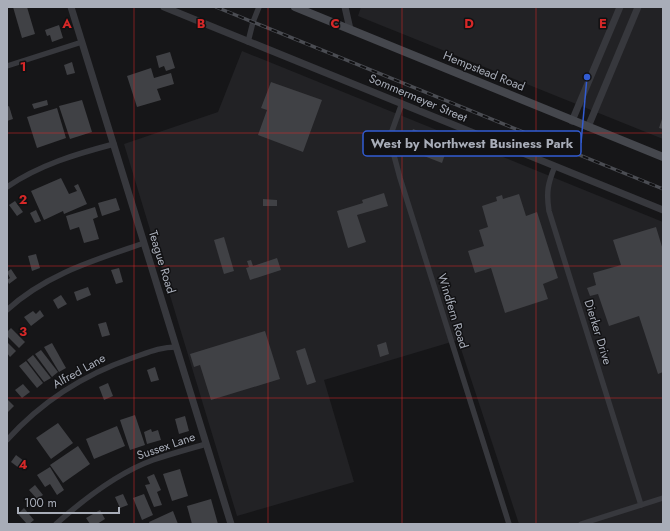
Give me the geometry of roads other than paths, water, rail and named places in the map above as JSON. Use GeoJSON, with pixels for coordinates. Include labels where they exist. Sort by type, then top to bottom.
{"type":"FeatureCollection","features":[{"type":"Feature","properties":{"kind":"main road","name":"Hempstead Road"},"geometry":{"type":"LineString","coordinates":[[296,7],[663,157]]}},
{"type":"Feature","properties":{"kind":"street","name":"Teague Road"},"geometry":{"type":"LineString","coordinates":[[71,7],[231,524]]}},
{"type":"Feature","properties":{"kind":"street","name":"Sommermeyer Street"},"geometry":{"type":"LineString","coordinates":[[164,7],[663,210]]}},
{"type":"Feature","properties":{"kind":"street"},"geometry":{"type":"LineString","coordinates":[[248,42],[253,22],[259,7]]}},
{"type":"Feature","properties":{"kind":"street"},"geometry":{"type":"LineString","coordinates":[[345,7],[350,29]]}},
{"type":"Feature","properties":{"kind":"street"},"geometry":{"type":"LineString","coordinates":[[572,121],[620,7]]}},
{"type":"Feature","properties":{"kind":"street"},"geometry":{"type":"LineString","coordinates":[[588,127],[638,7]]}},
{"type":"Feature","properties":{"kind":"street"},"geometry":{"type":"LineString","coordinates":[[7,66],[82,42]]}},
{"type":"Feature","properties":{"kind":"street","name":"Windfern Road"},"geometry":{"type":"LineString","coordinates":[[402,103],[392,131],[392,148],[400,178],[509,524]]}},
{"type":"Feature","properties":{"kind":"street"},"geometry":{"type":"LineString","coordinates":[[7,187],[39,169],[59,161],[114,144]]}},
{"type":"Feature","properties":{"kind":"street","name":"Dierker Drive"},"geometry":{"type":"LineString","coordinates":[[555,166],[549,182],[547,195],[549,211],[641,505]]}},
{"type":"Feature","properties":{"kind":"street"},"geometry":{"type":"LineString","coordinates":[[7,310],[32,290],[66,271],[144,243]]}},
{"type":"Feature","properties":{"kind":"street","name":"Alfred Lane"},"geometry":{"type":"LineString","coordinates":[[7,440],[44,404],[87,376],[109,366],[163,347],[176,347]]}},
{"type":"Feature","properties":{"kind":"street","name":"Sussex Lane"},"geometry":{"type":"LineString","coordinates":[[56,524],[92,494],[135,468],[152,460],[206,444]]}},
{"type":"Feature","properties":{"kind":"street"},"geometry":{"type":"LineString","coordinates":[[581,524],[663,498]]}},
{"type":"Feature","properties":{"kind":"railway"},"geometry":{"type":"LineString","coordinates":[[216,7],[663,189]]}},
{"type":"Feature","properties":{"kind":"place","name":"West by Northwest Business Park"},"geometry":{"type":"Point","coordinates":[587,77]}}]}
